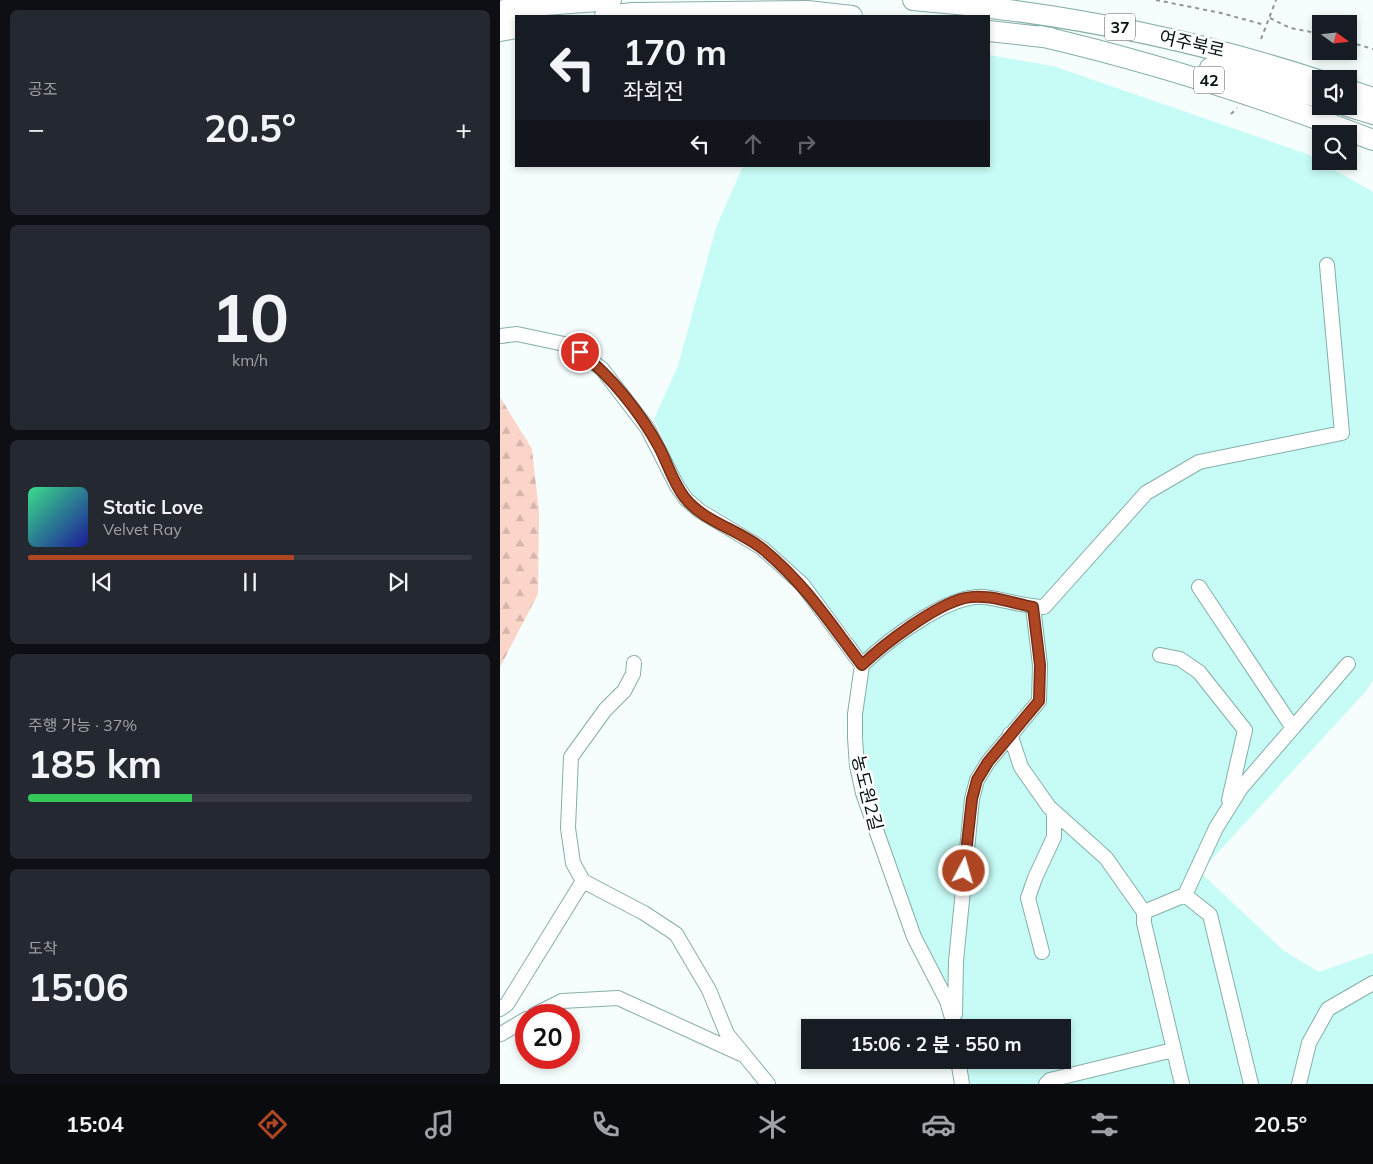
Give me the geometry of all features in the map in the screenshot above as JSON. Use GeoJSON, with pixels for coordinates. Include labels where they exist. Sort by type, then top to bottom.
{"type":"FeatureCollection","features":[{"type":"Feature","properties":{"kind":"highway"},"geometry":{"type":"LineString","coordinates":[[500,11],[518,7],[611,0]]}},
{"type":"Feature","properties":{"kind":"highway","name":"여주북로"},"geometry":{"type":"LineString","coordinates":[[912,0],[976,5],[1102,23],[1254,59],[1312,78]]}},
{"type":"Feature","properties":{"kind":"highway"},"geometry":{"type":"LineString","coordinates":[[614,15],[633,13],[797,12],[838,15]]}},
{"type":"Feature","properties":{"kind":"highway"},"geometry":{"type":"LineString","coordinates":[[500,31],[515,28]]}},
{"type":"Feature","properties":{"kind":"highway","name":"여주북로"},"geometry":{"type":"LineString","coordinates":[[990,31],[1040,36],[1157,56],[1312,96]]}},
{"type":"Feature","properties":{"kind":"highway","name":"42"},"geometry":{"type":"LineString","coordinates":[[1040,36],[1117,54],[1199,77],[1279,103],[1373,140]]}},
{"type":"Feature","properties":{"kind":"highway"},"geometry":{"type":"LineString","coordinates":[[1357,93],[1373,98]]}},
{"type":"Feature","properties":{"kind":"highway"},"geometry":{"type":"LineString","coordinates":[[1357,109],[1373,114]]}},
{"type":"Feature","properties":{"kind":"street"},"geometry":{"type":"LineString","coordinates":[[500,336],[517,334],[564,344],[580,352],[602,369],[648,429],[660,448],[677,486],[686,500],[762,548],[802,584],[862,665],[886,642],[937,610],[964,598],[983,597],[1033,607],[1044,607],[1146,493],[1199,462],[1342,433],[1327,265]]}},
{"type":"Feature","properties":{"kind":"street"},"geometry":{"type":"LineString","coordinates":[[1199,587],[1293,728]]}},
{"type":"Feature","properties":{"kind":"street"},"geometry":{"type":"LineString","coordinates":[[955,1019],[956,961],[972,799],[977,780],[988,762],[1039,701],[1040,665],[1033,607]]}},
{"type":"Feature","properties":{"kind":"street"},"geometry":{"type":"LineString","coordinates":[[1160,655],[1180,660],[1199,672],[1245,730],[1227,811]]}},
{"type":"Feature","properties":{"kind":"street"},"geometry":{"type":"LineString","coordinates":[[634,663],[633,674],[624,690],[605,710],[571,757],[568,828],[573,863],[583,881],[644,913],[676,934],[709,990],[727,1034],[768,1084]]}},
{"type":"Feature","properties":{"kind":"street"},"geometry":{"type":"LineString","coordinates":[[1144,912],[1185,895],[1216,828],[1242,788],[1348,664]]}},
{"type":"Feature","properties":{"kind":"street","name":"농도원2길"},"geometry":{"type":"LineString","coordinates":[[862,665],[855,714],[854,738],[857,766],[863,793],[914,937],[947,1002],[952,1019]]}},
{"type":"Feature","properties":{"kind":"street"},"geometry":{"type":"LineString","coordinates":[[1010,734],[1021,767],[1054,812],[1106,858],[1144,912],[1144,923],[1182,1084]]}},
{"type":"Feature","properties":{"kind":"street"},"geometry":{"type":"LineString","coordinates":[[1042,952],[1028,898],[1054,837],[1054,812]]}},
{"type":"Feature","properties":{"kind":"street"},"geometry":{"type":"LineString","coordinates":[[500,1009],[508,1004],[583,881]]}},
{"type":"Feature","properties":{"kind":"street"},"geometry":{"type":"LineString","coordinates":[[1185,895],[1210,915],[1251,1084]]}},
{"type":"Feature","properties":{"kind":"street"},"geometry":{"type":"LineString","coordinates":[[1299,1084],[1309,1043],[1328,1009],[1373,983]]}},
{"type":"Feature","properties":{"kind":"street"},"geometry":{"type":"LineString","coordinates":[[556,1004],[562,1001],[618,998],[744,1056]]}},
{"type":"Feature","properties":{"kind":"street"},"geometry":{"type":"LineString","coordinates":[[501,1034],[515,1026]]}},
{"type":"Feature","properties":{"kind":"street"},"geometry":{"type":"LineString","coordinates":[[1046,1084],[1050,1080],[1173,1050]]}},
{"type":"Feature","properties":{"kind":"street"},"geometry":{"type":"LineString","coordinates":[[960,1069],[962,1084]]}},
{"type":"Feature","properties":{"kind":"path"},"geometry":{"type":"LineString","coordinates":[[1156,0],[1221,13],[1265,25]]}},
{"type":"Feature","properties":{"kind":"path"},"geometry":{"type":"LineString","coordinates":[[1261,39],[1276,0]]}},
{"type":"Feature","properties":{"kind":"path"},"geometry":{"type":"LineString","coordinates":[[1270,18],[1290,28],[1312,32]]}},
{"type":"Feature","properties":{"kind":"path"},"geometry":{"type":"LineString","coordinates":[[1358,45],[1373,49]]}},
{"type":"Feature","properties":{"kind":"shaded area"},"geometry":{"type":"Polygon","coordinates":[[[990,55],[1053,66],[1307,154],[1312,157],[1312,170],[1335,170],[1373,192],[1373,680],[1366,691],[1200,872],[1284,951],[1319,972],[1373,953],[1373,1084],[970,1084],[967,1069],[1071,1069],[1071,1019],[954,1019],[917,934],[868,791],[861,751],[860,698],[852,636],[799,570],[765,540],[697,499],[682,482],[654,419],[678,366],[716,228],[743,167],[990,167],[990,55]]]}},
{"type":"Feature","properties":{"kind":"green space"},"geometry":{"type":"Polygon","coordinates":[[[500,397],[532,449],[539,512],[538,594],[500,667],[500,397]]]}},
{"type":"Feature","properties":{"kind":"route"},"geometry":{"type":"LineString","coordinates":[[580,352],[602,369],[648,429],[660,448],[677,486],[686,500],[762,548],[802,584],[862,665],[886,642],[908,630],[937,610],[964,598],[983,597],[1033,607],[1040,665],[1039,701],[988,762],[977,780],[972,799],[964,871]]}}]}
